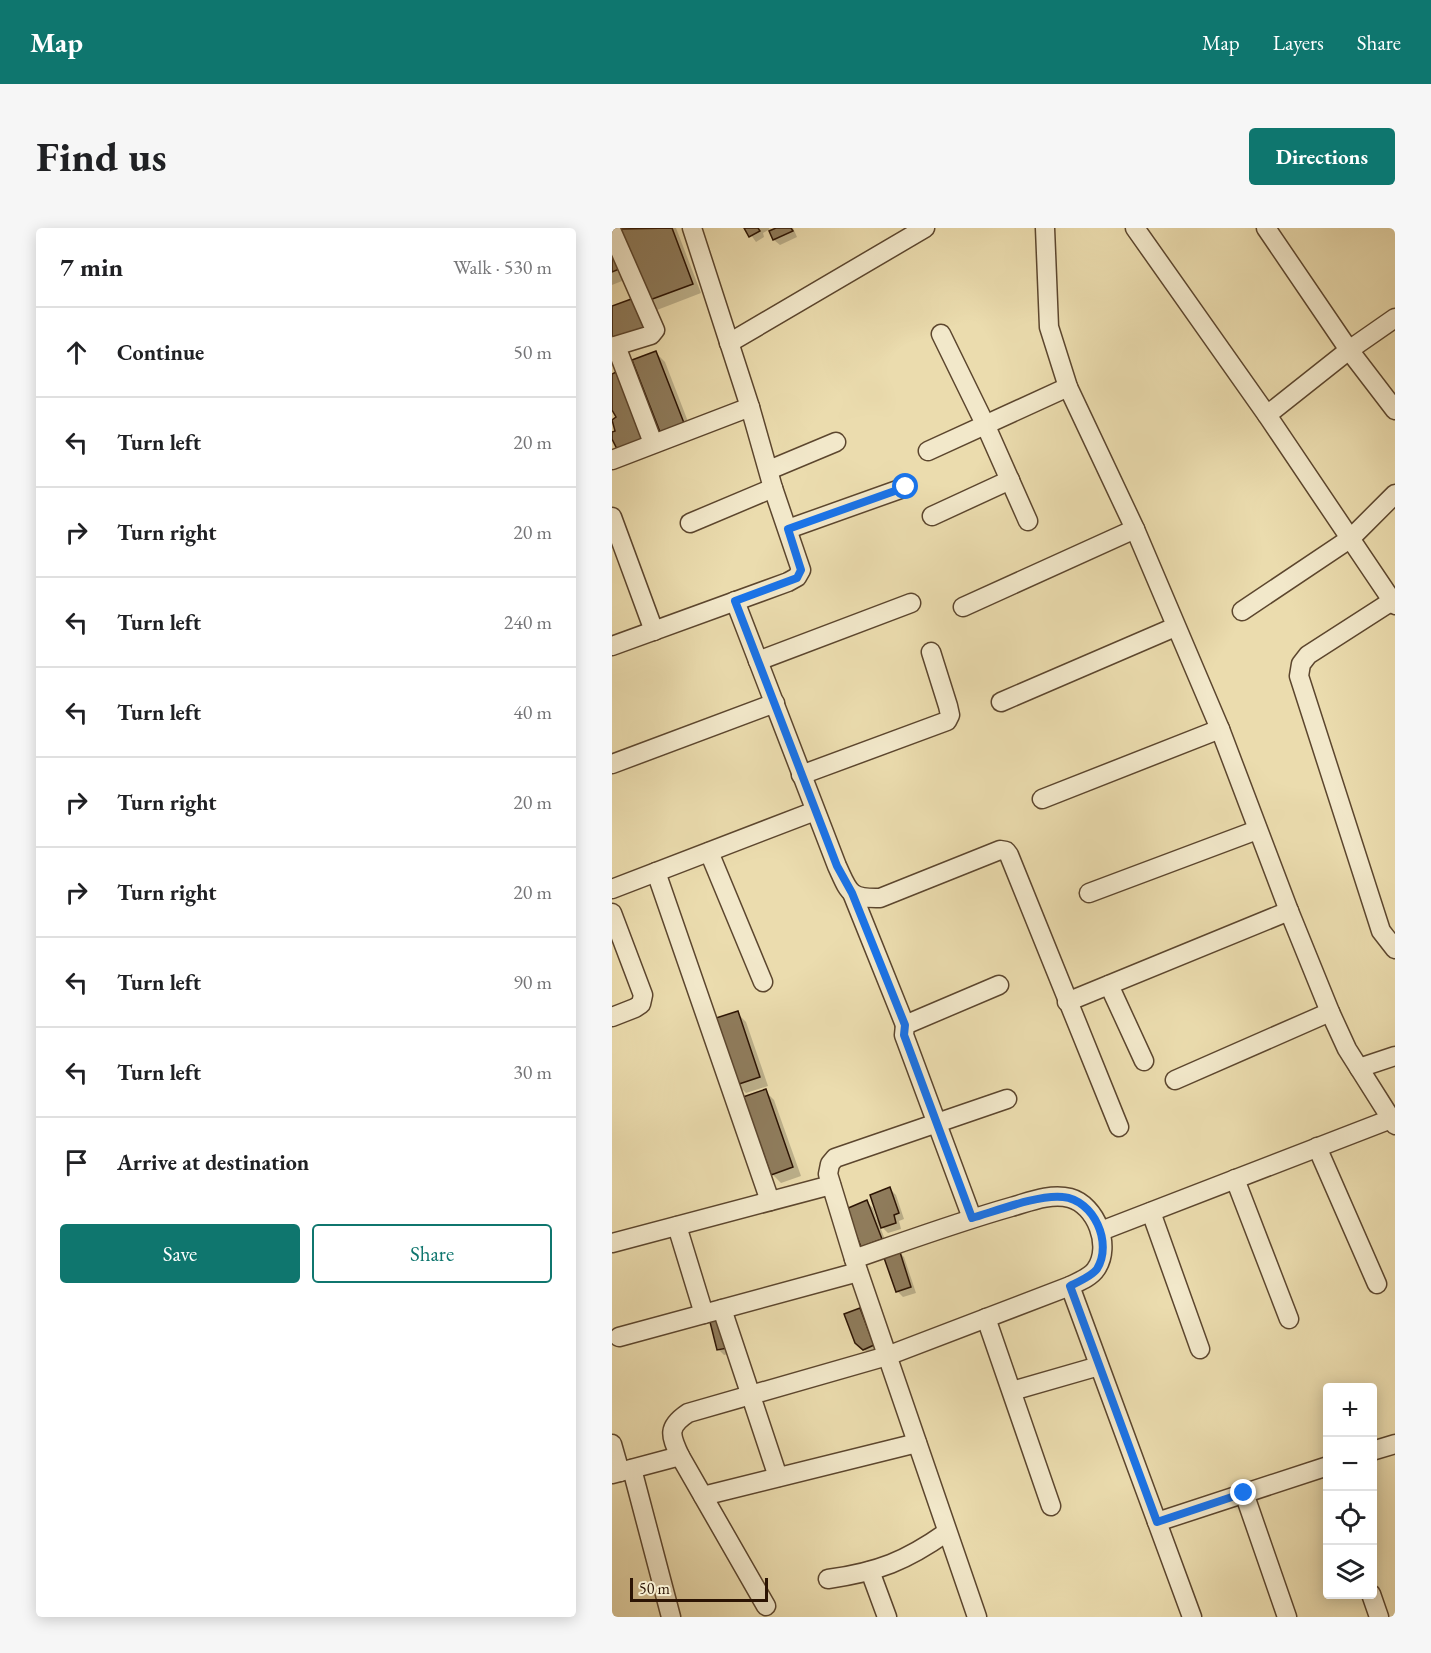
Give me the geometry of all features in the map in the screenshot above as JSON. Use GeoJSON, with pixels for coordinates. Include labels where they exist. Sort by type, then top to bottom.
{"type":"FeatureCollection","features":[{"type":"Feature","properties":{"kind":"street"},"geometry":{"type":"LineString","coordinates":[[612,646],[797,578],[801,570],[692,228]]}},
{"type":"Feature","properties":{"kind":"street"},"geometry":{"type":"LineString","coordinates":[[729,342],[925,228]]}},
{"type":"Feature","properties":{"kind":"street"},"geometry":{"type":"LineString","coordinates":[[1045,228],[1049,327],[1068,387],[1135,529],[1220,729],[1288,911],[1330,1012],[1347,1049],[1393,1122],[1317,1148],[1101,1231]]}},
{"type":"Feature","properties":{"kind":"street"},"geometry":{"type":"LineString","coordinates":[[1135,228],[1394,601],[1308,655],[1301,664],[1299,676],[1381,931],[1395,950]]}},
{"type":"Feature","properties":{"kind":"street"},"geometry":{"type":"LineString","coordinates":[[1266,228],[1349,350],[1395,410]]}},
{"type":"Feature","properties":{"kind":"street"},"geometry":{"type":"LineString","coordinates":[[612,232],[655,330],[651,335],[614,346],[653,444]]}},
{"type":"Feature","properties":{"kind":"street"},"geometry":{"type":"LineString","coordinates":[[1267,415],[1349,350],[1395,318]]}},
{"type":"Feature","properties":{"kind":"street"},"geometry":{"type":"LineString","coordinates":[[941,334],[985,424],[1028,521]]}},
{"type":"Feature","properties":{"kind":"street"},"geometry":{"type":"LineString","coordinates":[[927,451],[1068,387]]}},
{"type":"Feature","properties":{"kind":"street"},"geometry":{"type":"LineString","coordinates":[[612,460],[750,407]]}},
{"type":"Feature","properties":{"kind":"street"},"geometry":{"type":"LineString","coordinates":[[690,523],[836,442]]}},
{"type":"Feature","properties":{"kind":"street"},"geometry":{"type":"LineString","coordinates":[[933,516],[1010,480]]}},
{"type":"Feature","properties":{"kind":"street"},"geometry":{"type":"LineString","coordinates":[[788,529],[906,487]]}},
{"type":"Feature","properties":{"kind":"street"},"geometry":{"type":"LineString","coordinates":[[1242,611],[1351,538],[1395,494]]}},
{"type":"Feature","properties":{"kind":"street"},"geometry":{"type":"LineString","coordinates":[[612,517],[654,631]]}},
{"type":"Feature","properties":{"kind":"street"},"geometry":{"type":"LineString","coordinates":[[963,607],[1135,529]]}},
{"type":"Feature","properties":{"kind":"street"},"geometry":{"type":"LineString","coordinates":[[735,601],[837,866],[852,893],[905,1025],[904,1035],[972,1218]]}},
{"type":"Feature","properties":{"kind":"street"},"geometry":{"type":"LineString","coordinates":[[758,661],[911,603]]}},
{"type":"Feature","properties":{"kind":"street"},"geometry":{"type":"LineString","coordinates":[[1001,702],[1175,627]]}},
{"type":"Feature","properties":{"kind":"street"},"geometry":{"type":"LineString","coordinates":[[801,775],[946,721],[950,715],[931,652]]}},
{"type":"Feature","properties":{"kind":"street"},"geometry":{"type":"LineString","coordinates":[[612,764],[775,703]]}},
{"type":"Feature","properties":{"kind":"street"},"geometry":{"type":"LineString","coordinates":[[1042,799],[1220,729]]}},
{"type":"Feature","properties":{"kind":"street"},"geometry":{"type":"LineString","coordinates":[[612,889],[815,811]]}},
{"type":"Feature","properties":{"kind":"street"},"geometry":{"type":"LineString","coordinates":[[1089,893],[1257,830]]}},
{"type":"Feature","properties":{"kind":"street"},"geometry":{"type":"LineString","coordinates":[[852,893],[861,898],[880,897],[1000,850],[1006,851],[1119,1127]]}},
{"type":"Feature","properties":{"kind":"street"},"geometry":{"type":"LineString","coordinates":[[709,852],[763,982]]}},
{"type":"Feature","properties":{"kind":"street"},"geometry":{"type":"LineString","coordinates":[[656,872],[770,1201]]}},
{"type":"Feature","properties":{"kind":"street"},"geometry":{"type":"LineString","coordinates":[[1067,1002],[1288,911]]}},
{"type":"Feature","properties":{"kind":"street"},"geometry":{"type":"LineString","coordinates":[[612,913],[643,995],[641,1004],[612,1017]]}},
{"type":"Feature","properties":{"kind":"street"},"geometry":{"type":"LineString","coordinates":[[905,1025],[999,985]]}},
{"type":"Feature","properties":{"kind":"street"},"geometry":{"type":"LineString","coordinates":[[1109,985],[1144,1061]]}},
{"type":"Feature","properties":{"kind":"street"},"geometry":{"type":"LineString","coordinates":[[1175,1080],[1330,1012]]}},
{"type":"Feature","properties":{"kind":"street"},"geometry":{"type":"LineString","coordinates":[[1359,1068],[1395,1056]]}},
{"type":"Feature","properties":{"kind":"street"},"geometry":{"type":"LineString","coordinates":[[976,1617],[856,1265],[828,1174],[830,1164],[835,1158],[1007,1099]]}},
{"type":"Feature","properties":{"kind":"street"},"geometry":{"type":"LineString","coordinates":[[1317,1148],[1377,1284]]}},
{"type":"Feature","properties":{"kind":"street"},"geometry":{"type":"LineString","coordinates":[[1234,1179],[1289,1319]]}},
{"type":"Feature","properties":{"kind":"street"},"geometry":{"type":"LineString","coordinates":[[612,1243],[831,1185]]}},
{"type":"Feature","properties":{"kind":"street"},"geometry":{"type":"LineString","coordinates":[[619,1337],[713,1311],[856,1265],[972,1218],[1046,1198],[1060,1196],[1072,1198],[1085,1205],[1101,1231],[1104,1246],[1102,1258],[1095,1271],[1070,1286],[887,1356],[688,1413],[676,1421],[671,1430],[680,1456],[766,1606]]}},
{"type":"Feature","properties":{"kind":"street"},"geometry":{"type":"LineString","coordinates":[[1150,1212],[1200,1349]]}},
{"type":"Feature","properties":{"kind":"street"},"geometry":{"type":"LineString","coordinates":[[677,1226],[751,1395],[778,1477]]}},
{"type":"Feature","properties":{"kind":"street"},"geometry":{"type":"LineString","coordinates":[[1070,1286],[1192,1617]]}},
{"type":"Feature","properties":{"kind":"street"},"geometry":{"type":"LineString","coordinates":[[987,1318],[1051,1506]]}},
{"type":"Feature","properties":{"kind":"street"},"geometry":{"type":"LineString","coordinates":[[1012,1391],[1099,1366]]}},
{"type":"Feature","properties":{"kind":"street"},"geometry":{"type":"LineString","coordinates":[[703,1496],[917,1443]]}},
{"type":"Feature","properties":{"kind":"street"},"geometry":{"type":"LineString","coordinates":[[612,1444],[671,1617]]}},
{"type":"Feature","properties":{"kind":"street"},"geometry":{"type":"LineString","coordinates":[[1377,1449],[1395,1444]]}},
{"type":"Feature","properties":{"kind":"street"},"geometry":{"type":"LineString","coordinates":[[621,1472],[680,1456]]}},
{"type":"Feature","properties":{"kind":"street"},"geometry":{"type":"LineString","coordinates":[[1157,1522],[1323,1469]]}},
{"type":"Feature","properties":{"kind":"street"},"geometry":{"type":"LineString","coordinates":[[1244,1493],[1287,1617]]}},
{"type":"Feature","properties":{"kind":"street"},"geometry":{"type":"LineString","coordinates":[[828,1579],[870,1572],[891,1565],[920,1551],[947,1532]]}},
{"type":"Feature","properties":{"kind":"street"},"geometry":{"type":"LineString","coordinates":[[870,1572],[887,1617]]}},
{"type":"Feature","properties":{"kind":"street"},"geometry":{"type":"LineString","coordinates":[[1373,1599],[1379,1617]]}},
{"type":"Feature","properties":{"kind":"building"},"geometry":{"type":"Polygon","coordinates":[[[672,228],[693,284],[647,301],[619,229],[672,228]]]}},
{"type":"Feature","properties":{"kind":"building"},"geometry":{"type":"Polygon","coordinates":[[[744,228],[758,228],[760,231],[749,237],[744,228]]]}},
{"type":"Feature","properties":{"kind":"building"},"geometry":{"type":"Polygon","coordinates":[[[776,228],[791,228],[793,231],[773,240],[769,231],[776,228]]]}},
{"type":"Feature","properties":{"kind":"building"},"geometry":{"type":"Polygon","coordinates":[[[612,237],[624,267],[612,272],[612,237]]]}},
{"type":"Feature","properties":{"kind":"building"},"geometry":{"type":"Polygon","coordinates":[[[634,298],[645,329],[612,341],[612,306],[634,298]]]}},
{"type":"Feature","properties":{"kind":"building"},"geometry":{"type":"Polygon","coordinates":[[[656,351],[684,423],[660,432],[632,360],[656,351]]]}},
{"type":"Feature","properties":{"kind":"building"},"geometry":{"type":"Polygon","coordinates":[[[616,372],[644,441],[618,451],[612,439],[612,432],[615,431],[612,420],[616,417],[612,410],[612,374],[616,372]]]}},
{"type":"Feature","properties":{"kind":"building"},"geometry":{"type":"Polygon","coordinates":[[[738,1011],[760,1077],[736,1085],[713,1019],[738,1011]]]}},
{"type":"Feature","properties":{"kind":"building"},"geometry":{"type":"Polygon","coordinates":[[[766,1089],[793,1167],[771,1175],[743,1097],[766,1089]]]}},
{"type":"Feature","properties":{"kind":"building"},"geometry":{"type":"Polygon","coordinates":[[[890,1187],[899,1213],[894,1215],[896,1223],[881,1228],[870,1195],[890,1187]]]}},
{"type":"Feature","properties":{"kind":"building"},"geometry":{"type":"Polygon","coordinates":[[[867,1200],[882,1239],[861,1247],[846,1209],[867,1200]]]}},
{"type":"Feature","properties":{"kind":"building"},"geometry":{"type":"Polygon","coordinates":[[[899,1249],[911,1287],[896,1292],[883,1255],[899,1249]]]}},
{"type":"Feature","properties":{"kind":"building"},"geometry":{"type":"Polygon","coordinates":[[[860,1308],[874,1345],[863,1350],[855,1343],[844,1314],[860,1308]]]}},
{"type":"Feature","properties":{"kind":"building"},"geometry":{"type":"Polygon","coordinates":[[[722,1314],[728,1348],[717,1350],[709,1318],[722,1314]]]}},
{"type":"Feature","properties":{"kind":"route"},"geometry":{"type":"LineString","coordinates":[[906,487],[788,529],[800,561],[801,570],[797,578],[735,601],[837,866],[852,893],[905,1025],[904,1035],[972,1218],[1060,1196],[1072,1198],[1085,1205],[1101,1231],[1104,1246],[1102,1258],[1095,1271],[1070,1286],[1157,1522],[1244,1493]]}}]}
